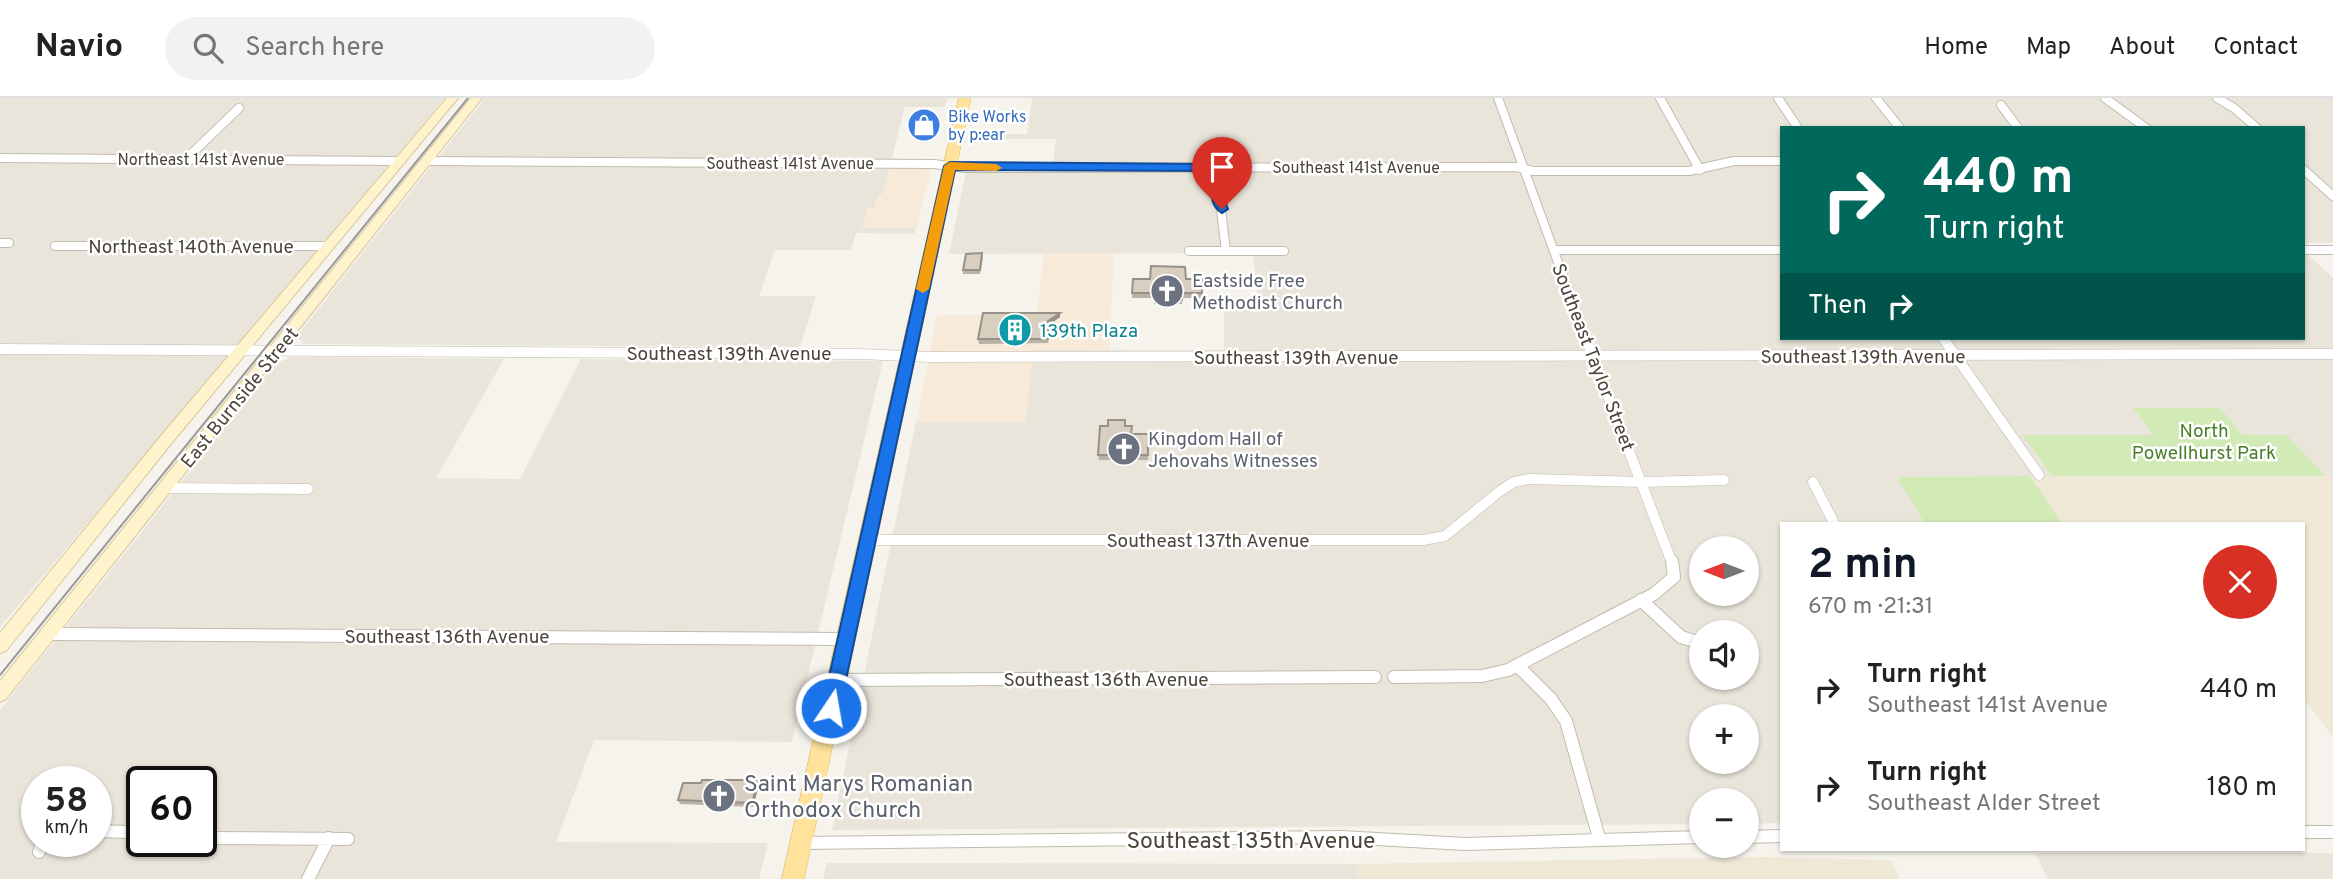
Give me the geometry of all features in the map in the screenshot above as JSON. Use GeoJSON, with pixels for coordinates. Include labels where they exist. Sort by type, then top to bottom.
{"type":"FeatureCollection","features":[{"type":"Feature","properties":{"kind":"main road"},"geometry":{"type":"LineString","coordinates":[[793,879],[965,98]]}},
{"type":"Feature","properties":{"kind":"street","name":"East Burnside Street"},"geometry":{"type":"LineString","coordinates":[[0,646],[6,632],[453,98]]}},
{"type":"Feature","properties":{"kind":"street","name":"East Burnside Street"},"geometry":{"type":"LineString","coordinates":[[0,694],[477,98]]}},
{"type":"Feature","properties":{"kind":"street","name":"Southeast Taylor Street"},"geometry":{"type":"LineString","coordinates":[[1498,98],[1674,570],[1674,577],[1668,584],[1641,600]]}},
{"type":"Feature","properties":{"kind":"street"},"geometry":{"type":"LineString","coordinates":[[1660,98],[1700,170]]}},
{"type":"Feature","properties":{"kind":"street"},"geometry":{"type":"LineString","coordinates":[[1778,98],[1797,126]]}},
{"type":"Feature","properties":{"kind":"street"},"geometry":{"type":"LineString","coordinates":[[1876,98],[1898,126]]}},
{"type":"Feature","properties":{"kind":"street"},"geometry":{"type":"LineString","coordinates":[[2105,98],[2143,126]]}},
{"type":"Feature","properties":{"kind":"street"},"geometry":{"type":"LineString","coordinates":[[2217,98],[2234,108],[2255,126]]}},
{"type":"Feature","properties":{"kind":"street"},"geometry":{"type":"LineString","coordinates":[[2001,105],[2017,126]]}},
{"type":"Feature","properties":{"kind":"street"},"geometry":{"type":"LineString","coordinates":[[186,159],[239,108]]}},
{"type":"Feature","properties":{"kind":"street","name":"Northeast 141st Avenue"},"geometry":{"type":"LineString","coordinates":[[0,158],[401,161]]}},
{"type":"Feature","properties":{"kind":"street","name":"Southeast 141st Avenue"},"geometry":{"type":"LineString","coordinates":[[426,161],[1700,170],[1734,161],[1780,161]]}},
{"type":"Feature","properties":{"kind":"street"},"geometry":{"type":"LineString","coordinates":[[1216,168],[1226,251]]}},
{"type":"Feature","properties":{"kind":"street"},"geometry":{"type":"LineString","coordinates":[[2305,171],[2333,196]]}},
{"type":"Feature","properties":{"kind":"street","name":"Northeast 140th Avenue"},"geometry":{"type":"LineString","coordinates":[[55,246],[327,246]]}},
{"type":"Feature","properties":{"kind":"street"},"geometry":{"type":"LineString","coordinates":[[1553,250],[1780,250]]}},
{"type":"Feature","properties":{"kind":"street"},"geometry":{"type":"LineString","coordinates":[[2305,250],[2333,250]]}},
{"type":"Feature","properties":{"kind":"street"},"geometry":{"type":"LineString","coordinates":[[1189,251],[1284,251]]}},
{"type":"Feature","properties":{"kind":"street"},"geometry":{"type":"LineString","coordinates":[[1944,340],[2039,475]]}},
{"type":"Feature","properties":{"kind":"street","name":"Southeast 139th Avenue"},"geometry":{"type":"LineString","coordinates":[[0,349],[277,349],[908,356],[2333,354]]}},
{"type":"Feature","properties":{"kind":"street"},"geometry":{"type":"LineString","coordinates":[[1641,482],[1724,480]]}},
{"type":"Feature","properties":{"kind":"street","name":"Southeast 137th Avenue"},"geometry":{"type":"LineString","coordinates":[[868,540],[1423,540],[1445,536],[1514,482],[1641,482]]}},
{"type":"Feature","properties":{"kind":"street"},"geometry":{"type":"LineString","coordinates":[[1813,482],[1833,522]]}},
{"type":"Feature","properties":{"kind":"street"},"geometry":{"type":"LineString","coordinates":[[166,488],[308,489]]}},
{"type":"Feature","properties":{"kind":"street"},"geometry":{"type":"LineString","coordinates":[[1394,677],[1482,676],[1517,666],[1641,600],[1681,637],[1689,639]]}},
{"type":"Feature","properties":{"kind":"street","name":"Southeast 136th Avenue"},"geometry":{"type":"LineString","coordinates":[[49,634],[846,639]]}},
{"type":"Feature","properties":{"kind":"street"},"geometry":{"type":"LineString","coordinates":[[1517,666],[1552,699],[1566,721],[1599,838]]}},
{"type":"Feature","properties":{"kind":"street","name":"Southeast 136th Avenue"},"geometry":{"type":"LineString","coordinates":[[837,680],[1375,677]]}},
{"type":"Feature","properties":{"kind":"street"},"geometry":{"type":"LineString","coordinates":[[2305,832],[2333,832]]}},
{"type":"Feature","properties":{"kind":"street"},"geometry":{"type":"LineString","coordinates":[[1759,836],[1780,836]]}},
{"type":"Feature","properties":{"kind":"street","name":"Southeast 135th Avenue"},"geometry":{"type":"LineString","coordinates":[[801,844],[1341,837],[1465,844],[1689,837]]}},
{"type":"Feature","properties":{"kind":"street"},"geometry":{"type":"LineString","coordinates":[[217,838],[348,839]]}},
{"type":"Feature","properties":{"kind":"street"},"geometry":{"type":"LineString","coordinates":[[308,879],[329,838]]}},
{"type":"Feature","properties":{"kind":"shaded area"},"geometry":{"type":"Polygon","coordinates":[[[0,98],[445,98],[0,627],[0,98]]]}},
{"type":"Feature","properties":{"kind":"shaded area"},"geometry":{"type":"Polygon","coordinates":[[[485,98],[947,98],[945,107],[905,107],[883,194],[863,228],[916,228],[914,234],[856,233],[851,250],[775,250],[759,296],[816,296],[800,347],[303,344],[297,336],[485,98]]]}},
{"type":"Feature","properties":{"kind":"shaded area"},"geometry":{"type":"Polygon","coordinates":[[[1032,98],[2333,98],[2333,243],[2305,243],[2305,126],[1780,126],[1780,340],[2305,340],[2305,252],[2333,278],[2333,476],[2325,476],[2287,435],[2243,435],[2219,408],[2134,408],[2155,435],[2024,435],[2052,476],[1898,477],[1923,522],[1780,522],[1780,823],[1759,824],[1759,788],[1689,788],[1689,824],[832,830],[916,422],[1025,422],[1033,350],[1224,350],[1224,298],[1258,298],[1253,253],[949,254],[966,172],[1052,172],[1056,139],[973,139],[974,134],[1027,134],[1032,98]]]}},
{"type":"Feature","properties":{"kind":"shaded area"},"geometry":{"type":"Polygon","coordinates":[[[890,168],[932,168],[916,228],[862,228],[868,208],[874,208],[878,194],[883,194],[890,168]]]}},
{"type":"Feature","properties":{"kind":"shaded area"},"geometry":{"type":"Polygon","coordinates":[[[1114,253],[1109,350],[1034,350],[1025,422],[916,422],[937,315],[1037,314],[1044,254],[1114,253]]]}},
{"type":"Feature","properties":{"kind":"shaded area"},"geometry":{"type":"Polygon","coordinates":[[[292,357],[504,359],[436,478],[520,479],[581,359],[883,361],[792,742],[594,740],[556,842],[768,843],[759,879],[0,879],[0,710],[276,363],[292,357]]]}},
{"type":"Feature","properties":{"kind":"shaded area"},"geometry":{"type":"Polygon","coordinates":[[[2030,476],[2333,476],[2333,737],[2305,701],[2305,522],[2061,522],[2030,476]]]}},
{"type":"Feature","properties":{"kind":"shaded area"},"geometry":{"type":"Polygon","coordinates":[[[2035,853],[2333,853],[2333,879],[2048,879],[2035,853]]]}},
{"type":"Feature","properties":{"kind":"shaded area"},"geometry":{"type":"Polygon","coordinates":[[[1759,858],[1891,860],[1900,879],[1358,879],[1356,864],[1759,858]]]}},
{"type":"Feature","properties":{"kind":"shaded area"},"geometry":{"type":"Polygon","coordinates":[[[827,863],[1356,864],[1358,879],[823,879],[827,863]]]}},
{"type":"Feature","properties":{"kind":"green space","name":"North Powellhurst Park"},"geometry":{"type":"Polygon","coordinates":[[[2133,408],[2220,408],[2243,435],[2287,435],[2325,476],[2052,476],[2023,435],[2154,435],[2133,408]]]}},
{"type":"Feature","properties":{"kind":"green space"},"geometry":{"type":"Polygon","coordinates":[[[2030,476],[2061,522],[1923,522],[1897,477],[2030,476]]]}},
{"type":"Feature","properties":{"kind":"building"},"geometry":{"type":"Polygon","coordinates":[[[982,253],[980,270],[963,270],[966,254],[982,253]]]}},
{"type":"Feature","properties":{"kind":"building","name":"Eastside Free Methodist Church"},"geometry":{"type":"Polygon","coordinates":[[[1151,266],[1185,267],[1186,279],[1202,279],[1202,293],[1182,293],[1182,300],[1154,300],[1154,293],[1132,293],[1133,279],[1150,279],[1151,266]]]}},
{"type":"Feature","properties":{"kind":"building","name":"139th Plaza"},"geometry":{"type":"Polygon","coordinates":[[[983,313],[1060,313],[1048,321],[1048,339],[978,339],[983,313]]]}},
{"type":"Feature","properties":{"kind":"building","name":"Kingdom Hall of Jehovahs Witnesses"},"geometry":{"type":"Polygon","coordinates":[[[1108,420],[1125,420],[1125,426],[1132,426],[1131,434],[1148,434],[1148,455],[1098,455],[1100,426],[1108,426],[1108,420]]]}},
{"type":"Feature","properties":{"kind":"building","name":"Saint Marys Romanian Orthodox Church"},"geometry":{"type":"Polygon","coordinates":[[[702,780],[758,780],[752,803],[678,800],[683,783],[701,783],[702,780]]]}},
{"type":"Feature","properties":{"kind":"tram line"},"geometry":{"type":"LineString","coordinates":[[0,675],[468,98]]}},
{"type":"Feature","properties":{"kind":"slow traffic"},"geometry":{"type":"LineString","coordinates":[[923,289],[950,166],[996,168]]}},
{"type":"Feature","properties":{"kind":"place","name":"Bike Works by p:ear"},"geometry":{"type":"Point","coordinates":[924,125]}},
{"type":"Feature","properties":{"kind":"place","name":"Eastside Free Methodist Church"},"geometry":{"type":"Point","coordinates":[1167,291]}},
{"type":"Feature","properties":{"kind":"place","name":"139th Plaza"},"geometry":{"type":"Point","coordinates":[1015,330]}},
{"type":"Feature","properties":{"kind":"place","name":"Kingdom Hall of Jehovahs Witnesses"},"geometry":{"type":"Point","coordinates":[1124,449]}},
{"type":"Feature","properties":{"kind":"place","name":"Saint Marys Romanian Orthodox Church"},"geometry":{"type":"Point","coordinates":[719,796]}},
{"type":"Feature","properties":{"kind":"route"},"geometry":{"type":"LineString","coordinates":[[831,708],[950,166],[1216,168],[1218,201],[1222,209]]}}]}
